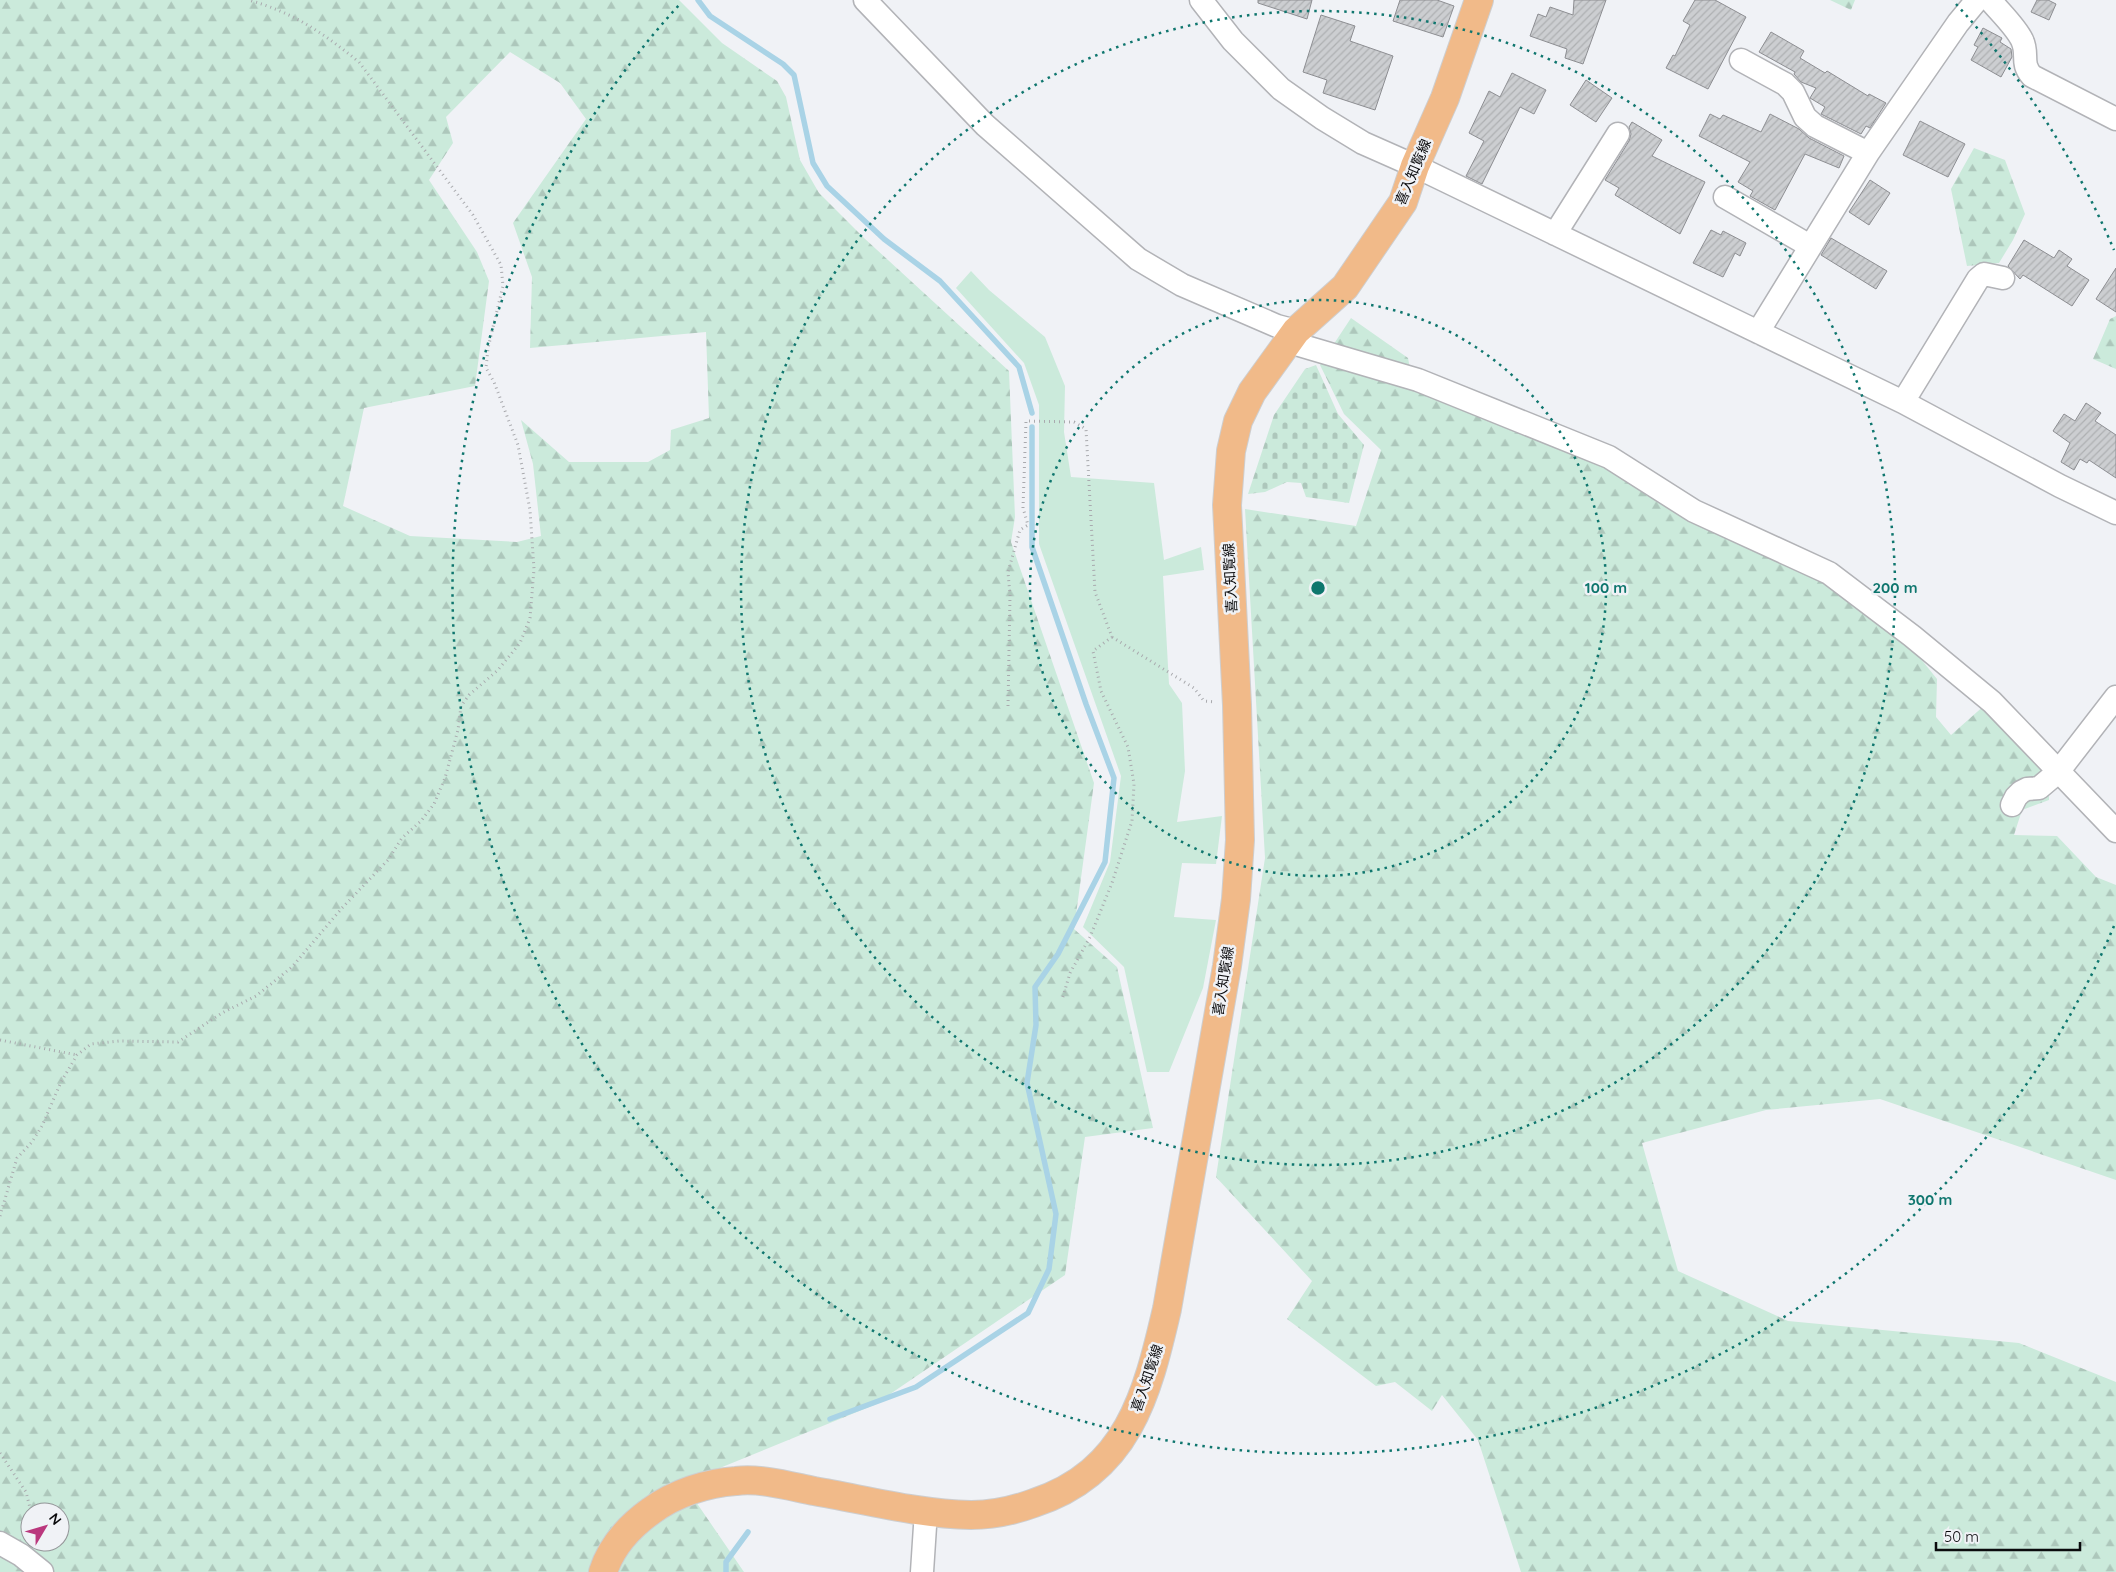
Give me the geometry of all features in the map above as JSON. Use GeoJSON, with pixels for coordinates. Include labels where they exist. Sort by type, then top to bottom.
{"type":"FeatureCollection","features":[{"type":"Feature","properties":{"kind":"main road","name":"喜入知覧線"},"geometry":{"type":"LineString","coordinates":[[603,1572],[620,1540],[639,1519],[664,1502],[694,1489],[736,1480],[771,1483],[926,1511],[972,1515],[1001,1512],[1051,1498],[1099,1467],[1119,1443],[1131,1422],[1144,1394],[1154,1365],[1167,1309],[1227,966],[1234,909],[1240,840],[1237,705],[1227,505],[1231,451],[1238,421],[1252,392],[1292,337],[1345,287],[1403,202],[1415,166],[1445,98],[1479,0]]}},
{"type":"Feature","properties":{"kind":"street"},"geometry":{"type":"LineString","coordinates":[[865,0],[985,125],[1138,259],[1182,285],[1277,326],[1292,337],[1418,380],[1609,457],[1694,511],[1829,572],[1912,636],[1992,702],[2116,831]]}},
{"type":"Feature","properties":{"kind":"street"},"geometry":{"type":"LineString","coordinates":[[1201,0],[1233,41],[1281,89],[1322,118],[1363,143],[1415,166],[1903,402],[2060,486],[2116,513]]}},
{"type":"Feature","properties":{"kind":"street"},"geometry":{"type":"LineString","coordinates":[[1758,332],[1868,153],[1958,24],[1977,0]]}},
{"type":"Feature","properties":{"kind":"street"},"geometry":{"type":"LineString","coordinates":[[1990,0],[2022,39],[2025,52],[2024,64],[2032,76],[2116,119]]}},
{"type":"Feature","properties":{"kind":"street"},"geometry":{"type":"LineString","coordinates":[[1741,60],[1784,84],[1793,92],[1805,117],[1815,126],[1868,153]]}},
{"type":"Feature","properties":{"kind":"street"},"geometry":{"type":"LineString","coordinates":[[1556,234],[1618,134]]}},
{"type":"Feature","properties":{"kind":"street"},"geometry":{"type":"LineString","coordinates":[[1725,197],[1810,246]]}},
{"type":"Feature","properties":{"kind":"street"},"geometry":{"type":"LineString","coordinates":[[1903,402],[1978,279],[1984,274],[2003,278]]}},
{"type":"Feature","properties":{"kind":"street"},"geometry":{"type":"LineString","coordinates":[[2012,805],[2021,792],[2027,789],[2039,788],[2058,772],[2116,696]]}},
{"type":"Feature","properties":{"kind":"street"},"geometry":{"type":"LineString","coordinates":[[922,1572],[926,1511]]}},
{"type":"Feature","properties":{"kind":"street"},"geometry":{"type":"LineString","coordinates":[[0,1543],[21,1555],[42,1572]]}},
{"type":"Feature","properties":{"kind":"path"},"geometry":{"type":"LineString","coordinates":[[0,1216],[17,1158],[32,1142],[42,1126],[61,1082],[78,1055],[91,1044],[119,1041],[178,1042],[222,1014],[256,996],[292,967],[342,908],[388,860],[402,838],[421,821],[434,804],[445,778],[458,730],[462,706],[469,695],[498,670],[520,643],[530,618],[534,569],[530,510],[518,445],[494,382],[486,368],[488,348],[504,286],[501,265],[473,216],[359,62],[292,14],[248,0]]}},
{"type":"Feature","properties":{"kind":"path"},"geometry":{"type":"LineString","coordinates":[[1008,706],[1010,595],[1008,572],[1020,530],[1028,525],[1023,508],[1026,421],[1074,422],[1086,429],[1095,592],[1112,637],[1194,688],[1204,701],[1237,705]]}},
{"type":"Feature","properties":{"kind":"path"},"geometry":{"type":"LineString","coordinates":[[1062,1000],[1070,973],[1090,937],[1112,882],[1132,821],[1134,784],[1128,747],[1101,691],[1093,651],[1112,637]]}},
{"type":"Feature","properties":{"kind":"path"},"geometry":{"type":"LineString","coordinates":[[0,1040],[78,1055]]}},
{"type":"Feature","properties":{"kind":"path"},"geometry":{"type":"LineString","coordinates":[[0,1453],[26,1492],[28,1502]]}},
{"type":"Feature","properties":{"kind":"green space"},"geometry":{"type":"Polygon","coordinates":[[[0,0],[679,0],[722,43],[777,81],[786,97],[800,160],[819,193],[864,238],[1009,371],[1015,517],[1011,542],[1094,783],[1074,929],[1117,967],[1153,1128],[1085,1137],[1065,1275],[874,1405],[683,1483],[744,1572],[0,1572],[0,0]],[[510,52],[446,117],[453,143],[429,180],[477,252],[489,281],[475,386],[364,408],[343,506],[410,536],[517,542],[541,536],[533,464],[521,420],[569,462],[648,462],[670,450],[671,430],[709,418],[706,332],[530,348],[532,277],[513,223],[586,119],[560,83],[510,52]]]}},
{"type":"Feature","properties":{"kind":"green space"},"geometry":{"type":"Polygon","coordinates":[[[1830,0],[1855,0],[1851,10],[1830,0]]]}},
{"type":"Feature","properties":{"kind":"green space"},"geometry":{"type":"Polygon","coordinates":[[[1974,148],[2005,160],[2025,214],[2013,240],[1999,263],[1967,266],[1951,189],[1974,148]]]}},
{"type":"Feature","properties":{"kind":"green space"},"geometry":{"type":"Polygon","coordinates":[[[971,271],[989,290],[1045,337],[1065,386],[1064,432],[1071,477],[1154,483],[1164,560],[1201,547],[1204,570],[1163,576],[1169,684],[1182,703],[1185,771],[1177,822],[1222,816],[1216,864],[1182,863],[1174,917],[1216,920],[1203,988],[1169,1072],[1147,1072],[1124,967],[1083,927],[1110,862],[1121,776],[1039,544],[1039,405],[1024,363],[956,288],[971,271]]]}},
{"type":"Feature","properties":{"kind":"green space"},"geometry":{"type":"Polygon","coordinates":[[[2116,316],[2116,369],[2093,359],[2110,319],[2116,316]]]}},
{"type":"Feature","properties":{"kind":"green space"},"geometry":{"type":"Polygon","coordinates":[[[1351,318],[1408,358],[1413,384],[1604,464],[1832,583],[1912,648],[1937,679],[1936,717],[1951,735],[1986,704],[2049,771],[2049,800],[2022,810],[2014,835],[2057,836],[2096,877],[2116,885],[2116,1180],[1880,1099],[1766,1110],[1642,1143],[1678,1271],[1788,1321],[2019,1343],[2116,1382],[2116,1572],[1521,1572],[1478,1440],[1442,1395],[1432,1411],[1395,1382],[1376,1386],[1287,1319],[1312,1281],[1216,1177],[1265,858],[1245,509],[1356,526],[1381,450],[1344,414],[1320,365],[1351,318]]]}},
{"type":"Feature","properties":{"kind":"green space"},"geometry":{"type":"Polygon","coordinates":[[[1316,365],[1338,414],[1364,445],[1349,503],[1306,497],[1301,483],[1287,482],[1265,492],[1248,494],[1274,415],[1305,369],[1316,365]]]}},
{"type":"Feature","properties":{"kind":"building"},"geometry":{"type":"Polygon","coordinates":[[[1258,0],[1312,0],[1307,19],[1258,3],[1258,0]]]}},
{"type":"Feature","properties":{"kind":"building"},"geometry":{"type":"Polygon","coordinates":[[[1400,0],[1437,0],[1454,6],[1443,37],[1393,21],[1400,0]]]}},
{"type":"Feature","properties":{"kind":"building"},"geometry":{"type":"Polygon","coordinates":[[[1574,0],[1606,0],[1583,64],[1565,58],[1567,49],[1530,36],[1538,14],[1546,17],[1550,7],[1573,15],[1574,0]]]}},
{"type":"Feature","properties":{"kind":"building"},"geometry":{"type":"Polygon","coordinates":[[[1695,0],[1715,0],[1746,17],[1708,89],[1666,68],[1673,55],[1675,56],[1690,25],[1683,21],[1695,0]]]}},
{"type":"Feature","properties":{"kind":"building"},"geometry":{"type":"Polygon","coordinates":[[[2037,0],[2048,0],[2056,4],[2049,20],[2031,12],[2037,0]]]}},
{"type":"Feature","properties":{"kind":"building"},"geometry":{"type":"Polygon","coordinates":[[[1321,15],[1355,26],[1350,41],[1393,56],[1375,110],[1323,93],[1327,80],[1303,72],[1321,15]]]}},
{"type":"Feature","properties":{"kind":"building"},"geometry":{"type":"Polygon","coordinates":[[[1983,28],[2002,38],[2000,42],[2011,49],[2012,57],[2001,77],[1971,60],[1978,47],[1974,45],[1983,28]]]}},
{"type":"Feature","properties":{"kind":"building"},"geometry":{"type":"Polygon","coordinates":[[[1771,32],[1804,51],[1800,58],[1825,73],[1827,71],[1868,96],[1869,94],[1886,103],[1870,128],[1866,126],[1861,134],[1821,114],[1825,107],[1810,98],[1816,88],[1801,82],[1794,74],[1795,72],[1759,52],[1771,32]]]}},
{"type":"Feature","properties":{"kind":"building"},"geometry":{"type":"Polygon","coordinates":[[[1512,73],[1546,90],[1534,114],[1520,107],[1482,184],[1466,176],[1484,141],[1469,133],[1489,91],[1500,97],[1512,73]]]}},
{"type":"Feature","properties":{"kind":"building"},"geometry":{"type":"Polygon","coordinates":[[[1586,80],[1612,98],[1596,122],[1570,105],[1586,80]]]}},
{"type":"Feature","properties":{"kind":"building"},"geometry":{"type":"Polygon","coordinates":[[[1710,114],[1720,119],[1723,115],[1761,132],[1770,114],[1799,129],[1809,138],[1844,156],[1839,168],[1805,154],[1775,210],[1750,196],[1753,191],[1738,182],[1750,162],[1699,136],[1710,114]]]}},
{"type":"Feature","properties":{"kind":"building"},"geometry":{"type":"Polygon","coordinates":[[[1920,121],[1965,144],[1948,177],[1903,155],[1920,121]]]}},
{"type":"Feature","properties":{"kind":"building"},"geometry":{"type":"Polygon","coordinates":[[[1632,122],[1662,140],[1652,156],[1705,182],[1680,234],[1615,195],[1619,188],[1605,180],[1629,141],[1631,134],[1629,127],[1632,122]]]}},
{"type":"Feature","properties":{"kind":"building"},"geometry":{"type":"Polygon","coordinates":[[[1870,180],[1890,193],[1869,225],[1849,212],[1870,180]]]}},
{"type":"Feature","properties":{"kind":"building"},"geometry":{"type":"Polygon","coordinates":[[[1711,230],[1721,235],[1723,231],[1746,243],[1740,256],[1735,253],[1723,277],[1693,263],[1711,230]]]}},
{"type":"Feature","properties":{"kind":"building"},"geometry":{"type":"Polygon","coordinates":[[[1831,238],[1887,271],[1876,289],[1821,255],[1831,238]]]}},
{"type":"Feature","properties":{"kind":"building"},"geometry":{"type":"Polygon","coordinates":[[[2024,240],[2054,258],[2059,250],[2072,259],[2067,266],[2089,280],[2072,306],[2023,275],[2020,279],[2008,266],[2024,240]]]}},
{"type":"Feature","properties":{"kind":"building"},"geometry":{"type":"Polygon","coordinates":[[[2116,268],[2116,312],[2096,299],[2116,268]]]}},
{"type":"Feature","properties":{"kind":"building"},"geometry":{"type":"Polygon","coordinates":[[[2086,403],[2101,413],[2095,421],[2116,435],[2116,478],[2089,460],[2087,463],[2080,459],[2074,470],[2061,462],[2070,443],[2053,431],[2064,414],[2075,421],[2086,403]]]}},
{"type":"Feature","properties":{"kind":"waterway"},"geometry":{"type":"LineString","coordinates":[[698,0],[710,16],[783,64],[794,75],[813,163],[827,186],[884,239],[940,281],[1019,367],[1032,413]]}},
{"type":"Feature","properties":{"kind":"waterway"},"geometry":{"type":"LineString","coordinates":[[830,1419],[916,1387],[1028,1313],[1049,1269],[1056,1214],[1027,1083],[1036,1025],[1035,987],[1058,954],[1105,862],[1114,778],[1086,704],[1032,547],[1032,427]]}},
{"type":"Feature","properties":{"kind":"waterway"},"geometry":{"type":"LineString","coordinates":[[726,1572],[726,1562],[748,1532]]}}]}
